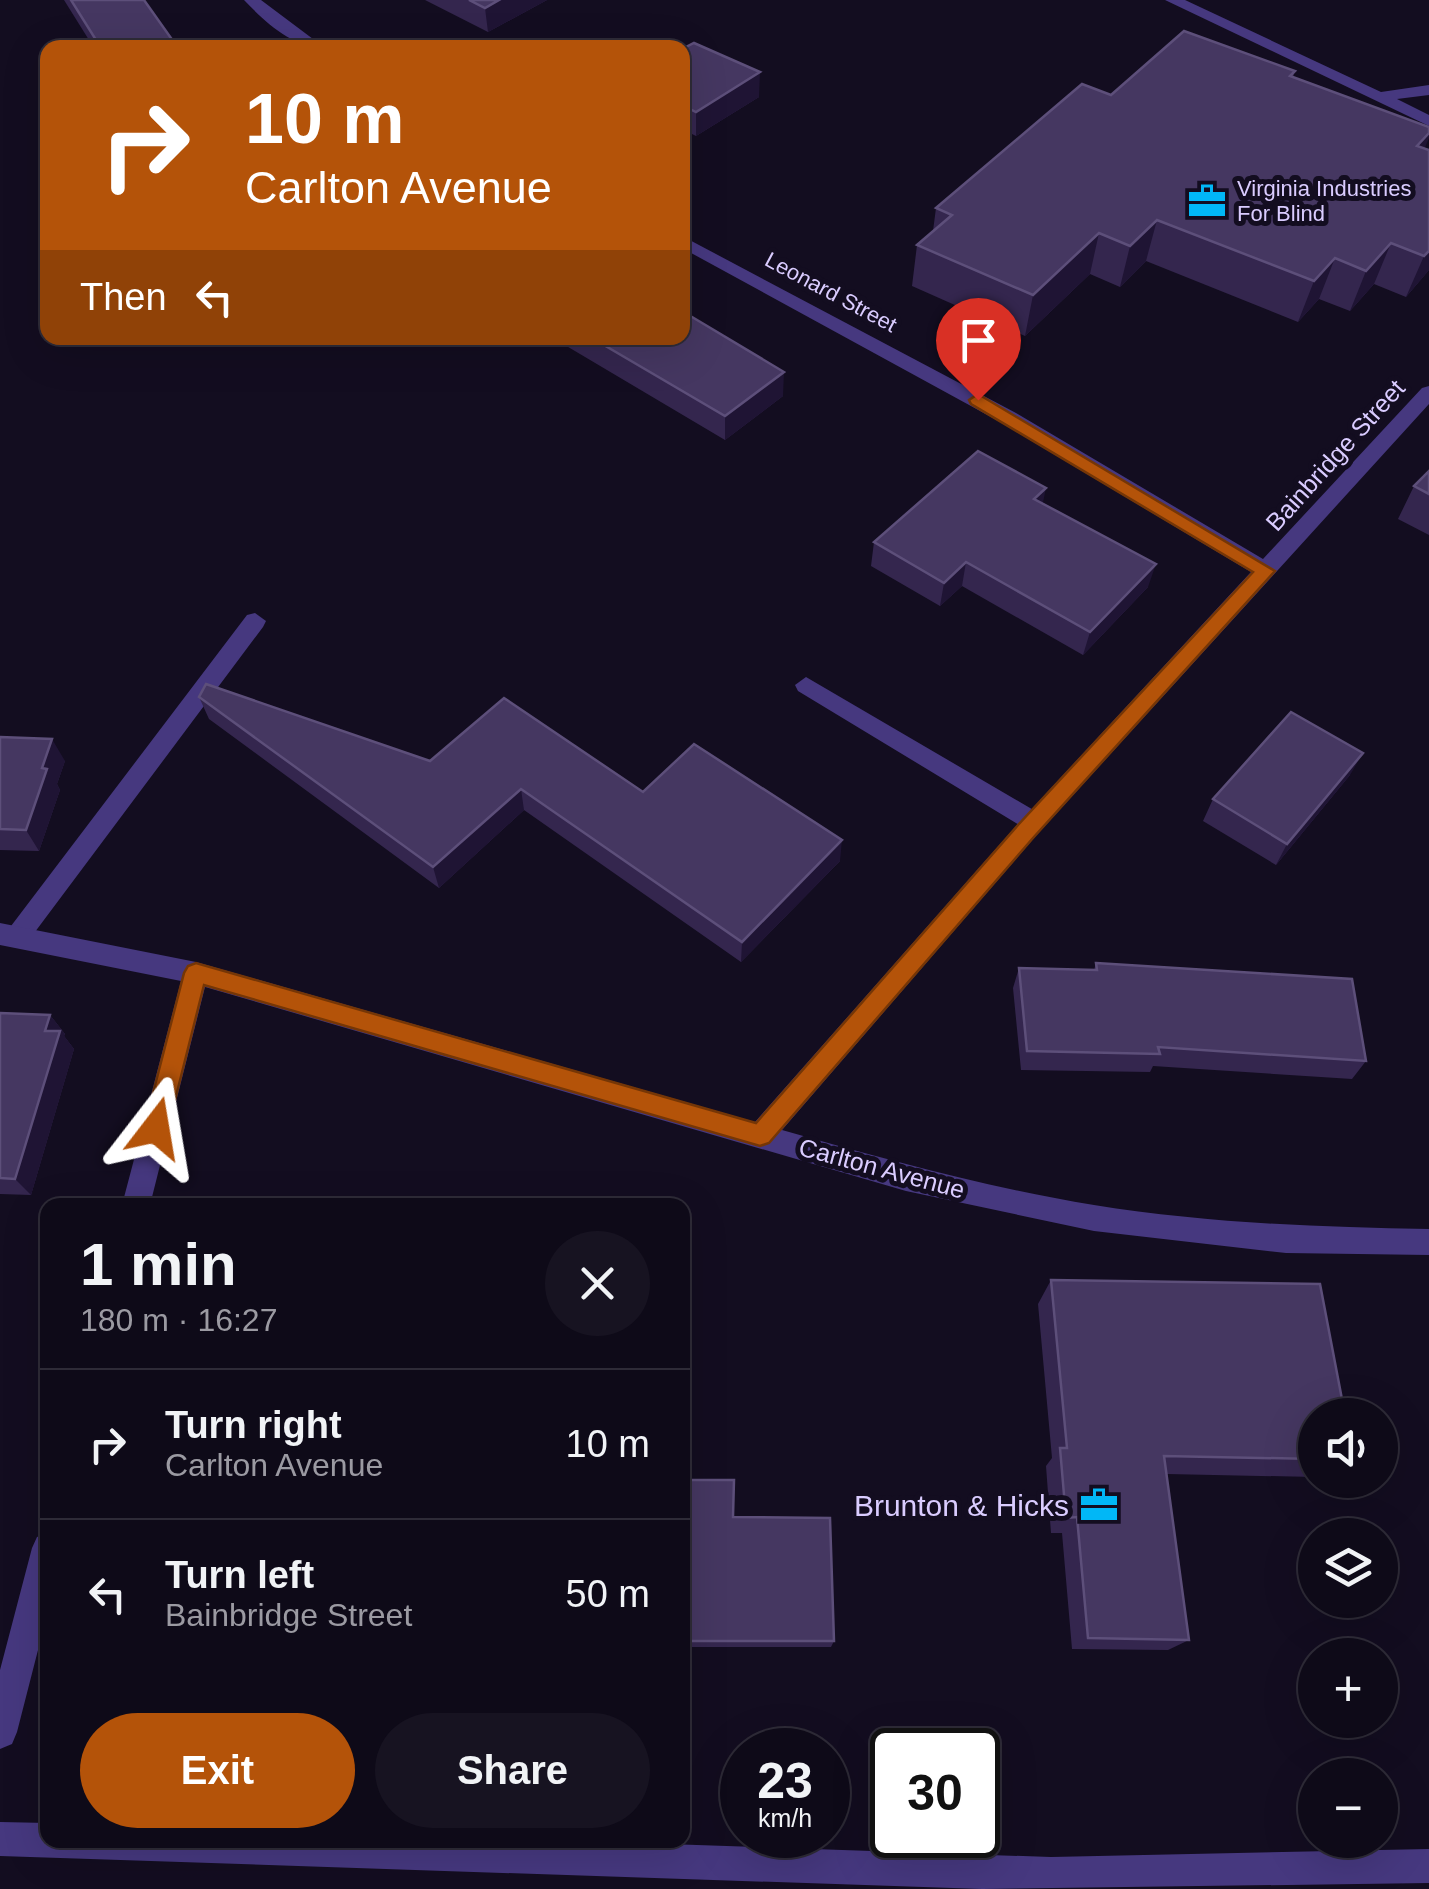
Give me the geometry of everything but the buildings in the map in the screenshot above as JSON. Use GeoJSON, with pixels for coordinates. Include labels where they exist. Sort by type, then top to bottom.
{"type":"FeatureCollection","features":[{"type":"Feature","properties":{"kind":"street"},"geometry":{"type":"LineString","coordinates":[[252,0],[303,40]]}},
{"type":"Feature","properties":{"kind":"street"},"geometry":{"type":"LineString","coordinates":[[1173,0],[1429,121]]}},
{"type":"Feature","properties":{"kind":"street"},"geometry":{"type":"LineString","coordinates":[[1380,98],[1429,90]]}},
{"type":"Feature","properties":{"kind":"street","name":"Leonard Street"},"geometry":{"type":"LineString","coordinates":[[690,245],[994,409],[1266,571]]}},
{"type":"Feature","properties":{"kind":"street","name":"Bainbridge Street"},"geometry":{"type":"LineString","coordinates":[[760,1135],[1034,822],[1429,392]]}},
{"type":"Feature","properties":{"kind":"street"},"geometry":{"type":"LineString","coordinates":[[9,935],[254,621]]}},
{"type":"Feature","properties":{"kind":"street"},"geometry":{"type":"LineString","coordinates":[[806,685],[1034,822]]}},
{"type":"Feature","properties":{"kind":"street","name":"Carlton Avenue"},"geometry":{"type":"LineString","coordinates":[[9,935],[196,973],[906,1178],[1094,1218],[1286,1240],[1429,1242]]}},
{"type":"Feature","properties":{"kind":"street"},"geometry":{"type":"LineString","coordinates":[[138,1198],[196,973]]}},
{"type":"Feature","properties":{"kind":"street"},"geometry":{"type":"LineString","coordinates":[[0,1732],[40,1579]]}},
{"type":"Feature","properties":{"kind":"street"},"geometry":{"type":"LineString","coordinates":[[0,1839],[40,1840]]}},
{"type":"Feature","properties":{"kind":"street"},"geometry":{"type":"LineString","coordinates":[[270,1848],[1051,1874],[1429,1866]]}},
{"type":"Feature","properties":{"kind":"place","name":"Virginia Industries For Blind"},"geometry":{"type":"Point","coordinates":[1207,201]}},
{"type":"Feature","properties":{"kind":"place","name":"Brunton & Hicks"},"geometry":{"type":"Point","coordinates":[1099,1505]}},
{"type":"Feature","properties":{"kind":"route"},"geometry":{"type":"LineString","coordinates":[[156,1128],[196,973],[760,1135],[1025,832],[1266,571],[978,400]]}}]}
